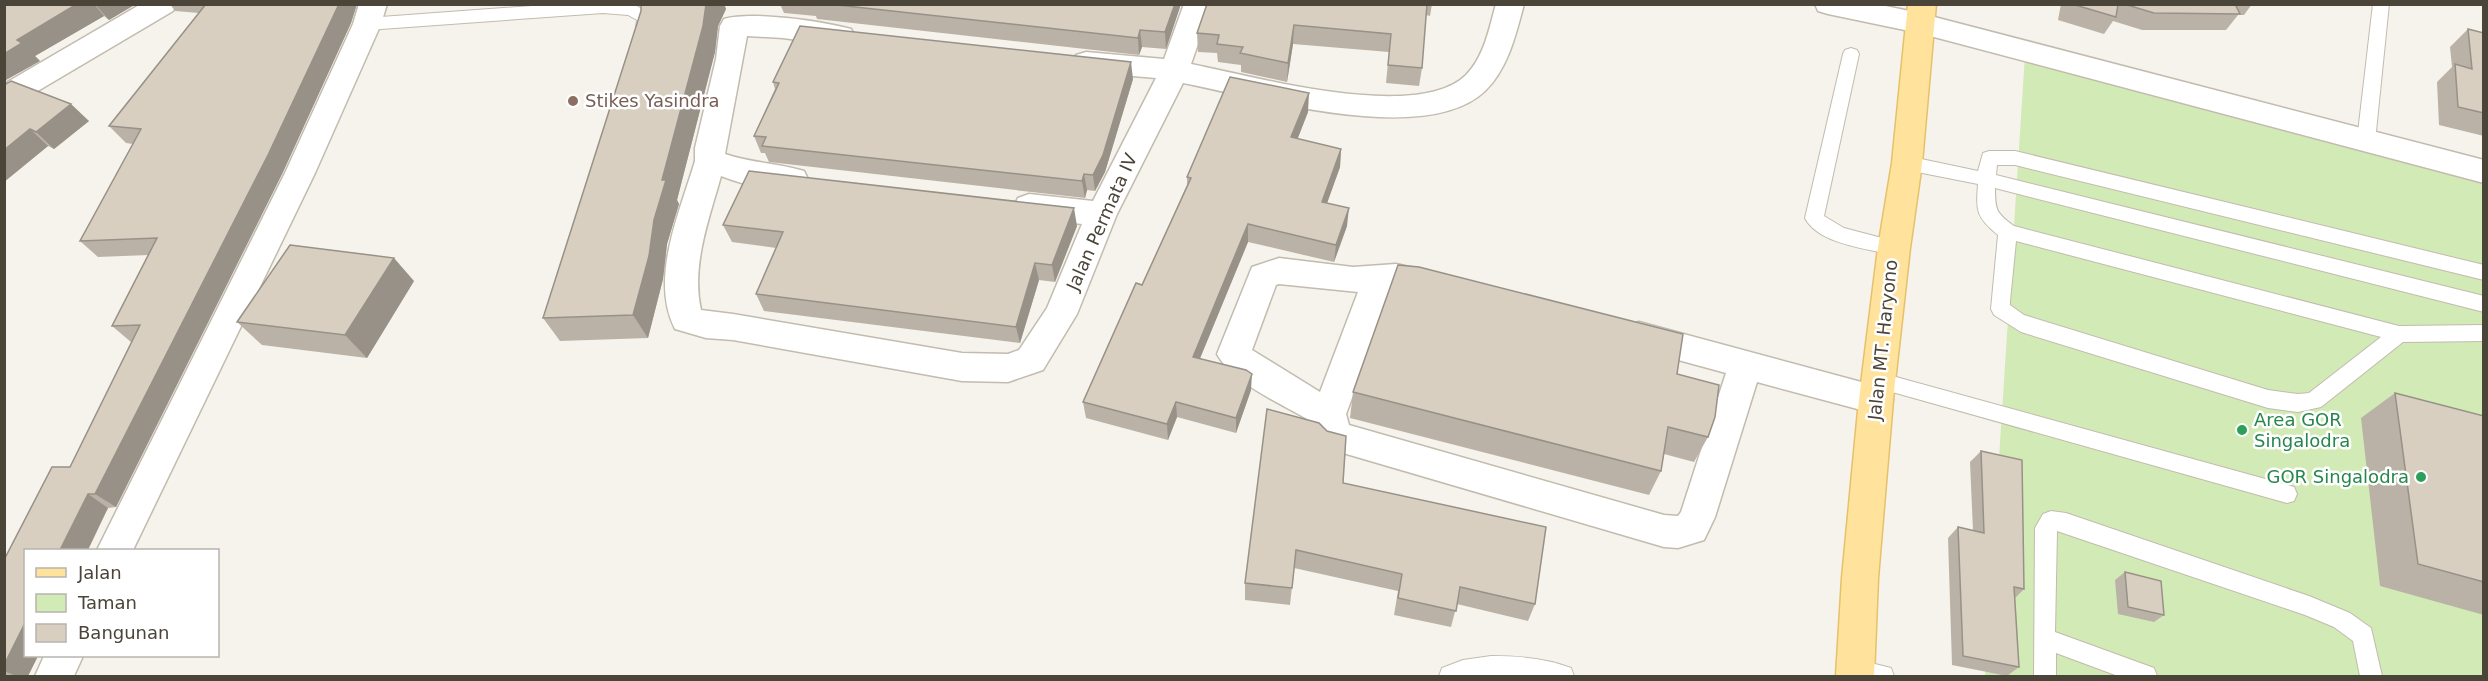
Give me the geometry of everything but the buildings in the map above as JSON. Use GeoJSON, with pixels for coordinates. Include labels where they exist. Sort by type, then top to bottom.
{"type":"FeatureCollection","features":[{"type":"Feature","properties":{"kind":"main road","name":"Jalan MT. Haryono"},"geometry":{"type":"LineString","coordinates":[[1864,674],[1860,578],[1877,390],[1894,248],[1907,164],[1921,14]]}},
{"type":"Feature","properties":{"kind":"street"},"geometry":{"type":"LineString","coordinates":[[4,98],[163,4]]}},
{"type":"Feature","properties":{"kind":"street","name":"Jalan Permata IV"},"geometry":{"type":"LineString","coordinates":[[710,161],[683,260],[682,301],[687,320],[705,326],[733,327],[962,367],[1008,368],[1021,365],[1031,360],[1061,314],[1102,214],[1174,71],[1198,4]]}},
{"type":"Feature","properties":{"kind":"street"},"geometry":{"type":"LineString","coordinates":[[1055,58],[1174,71],[1368,106],[1407,107],[1434,104],[1464,92],[1482,75],[1493,60],[1510,4]]}},
{"type":"Feature","properties":{"kind":"street"},"geometry":{"type":"LineString","coordinates":[[1828,4],[1921,14],[2366,141],[2484,172]]}},
{"type":"Feature","properties":{"kind":"street"},"geometry":{"type":"LineString","coordinates":[[115,549],[300,173],[370,14]]}},
{"type":"Feature","properties":{"kind":"street"},"geometry":{"type":"LineString","coordinates":[[817,182],[746,173],[710,161],[710,148],[730,59],[737,15],[783,28],[866,38]]}},
{"type":"Feature","properties":{"kind":"street"},"geometry":{"type":"LineString","coordinates":[[1007,203],[1102,214]]}},
{"type":"Feature","properties":{"kind":"street"},"geometry":{"type":"LineString","coordinates":[[1329,414],[1245,365],[1234,354],[1262,279],[1267,273],[1287,272],[1353,280],[1415,279],[1471,293]]}},
{"type":"Feature","properties":{"kind":"street"},"geometry":{"type":"LineString","coordinates":[[1380,278],[1329,414],[1330,428],[1338,437],[1664,531],[1678,532],[1691,528],[1697,517],[1745,365]]}},
{"type":"Feature","properties":{"kind":"street"},"geometry":{"type":"LineString","coordinates":[[1605,327],[1682,346],[1745,365],[1877,390]]}},
{"type":"Feature","properties":{"kind":"street"},"geometry":{"type":"LineString","coordinates":[[54,676],[64,657]]}},
{"type":"Feature","properties":{"kind":"lane"},"geometry":{"type":"LineString","coordinates":[[2366,141],[2381,4]]}},
{"type":"Feature","properties":{"kind":"lane"},"geometry":{"type":"LineString","coordinates":[[370,14],[603,7],[632,10],[645,18],[640,47]]}},
{"type":"Feature","properties":{"kind":"lane"},"geometry":{"type":"LineString","coordinates":[[1851,54],[1814,218],[1820,226],[1830,231],[1894,248]]}},
{"type":"Feature","properties":{"kind":"lane"},"geometry":{"type":"LineString","coordinates":[[2484,273],[2015,158],[1989,158],[1986,165],[1989,180],[1985,208],[1995,222],[2008,232],[2399,334],[2484,333]]}},
{"type":"Feature","properties":{"kind":"lane"},"geometry":{"type":"LineString","coordinates":[[1907,164],[1989,180],[2484,304]]}},
{"type":"Feature","properties":{"kind":"lane"},"geometry":{"type":"LineString","coordinates":[[2008,232],[2000,301],[2001,309],[2008,315],[2028,326],[2268,399],[2298,403],[2314,401],[2399,334]]}},
{"type":"Feature","properties":{"kind":"lane"},"geometry":{"type":"LineString","coordinates":[[1877,390],[2287,494]]}},
{"type":"Feature","properties":{"kind":"lane"},"geometry":{"type":"LineString","coordinates":[[2045,676],[2046,528],[2051,521],[2066,523],[2298,602],[2342,620],[2363,635],[2371,676]]}},
{"type":"Feature","properties":{"kind":"lane"},"geometry":{"type":"LineString","coordinates":[[2044,638],[2146,676]]}},
{"type":"Feature","properties":{"kind":"lane"},"geometry":{"type":"LineString","coordinates":[[1450,676],[1488,666],[1540,671],[1563,676]]}},
{"type":"Feature","properties":{"kind":"green space","name":"Area GOR Singalodra"},"geometry":{"type":"Polygon","coordinates":[[[2025,55],[2483,183],[2483,676],[1985,676],[2025,55]]]}},
{"type":"Feature","properties":{"kind":"place","name":"Stikes Yasindra"},"geometry":{"type":"Point","coordinates":[573,101]}},
{"type":"Feature","properties":{"kind":"place","name":"Area GOR Singalodra"},"geometry":{"type":"Point","coordinates":[2242,430]}},
{"type":"Feature","properties":{"kind":"place","name":"GOR Singalodra"},"geometry":{"type":"Point","coordinates":[2421,477]}}]}
